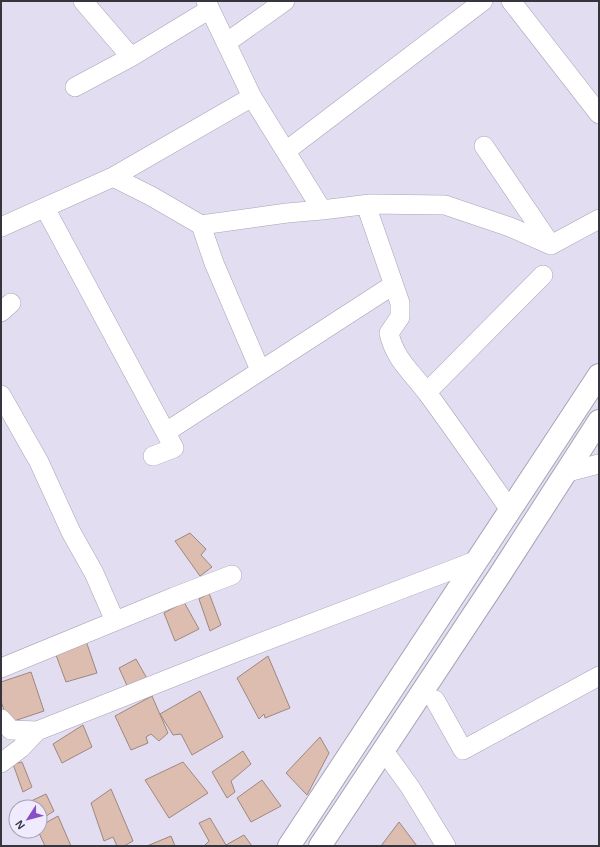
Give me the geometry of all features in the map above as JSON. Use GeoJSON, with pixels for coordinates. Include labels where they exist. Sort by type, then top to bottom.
{"type":"FeatureCollection","features":[{"type":"Feature","properties":{"kind":"highway"},"geometry":{"type":"LineString","coordinates":[[289,846],[599,375]]}},
{"type":"Feature","properties":{"kind":"highway"},"geometry":{"type":"LineString","coordinates":[[320,846],[494,583],[564,473],[599,422]]}},
{"type":"Feature","properties":{"kind":"street"},"geometry":{"type":"LineString","coordinates":[[83,1],[132,57]]}},
{"type":"Feature","properties":{"kind":"street"},"geometry":{"type":"LineString","coordinates":[[226,43],[285,1]]}},
{"type":"Feature","properties":{"kind":"street"},"geometry":{"type":"LineString","coordinates":[[286,151],[483,1]]}},
{"type":"Feature","properties":{"kind":"street"},"geometry":{"type":"LineString","coordinates":[[511,1],[599,114]]}},
{"type":"Feature","properties":{"kind":"street"},"geometry":{"type":"LineString","coordinates":[[75,87],[132,57],[208,5],[252,97],[322,210]]}},
{"type":"Feature","properties":{"kind":"street"},"geometry":{"type":"LineString","coordinates":[[1,227],[113,177],[252,97]]}},
{"type":"Feature","properties":{"kind":"street"},"geometry":{"type":"LineString","coordinates":[[484,146],[551,245]]}},
{"type":"Feature","properties":{"kind":"street"},"geometry":{"type":"LineString","coordinates":[[113,177],[151,196],[201,225],[288,213],[366,205],[446,205],[510,227],[551,245]]}},
{"type":"Feature","properties":{"kind":"street"},"geometry":{"type":"LineString","coordinates":[[366,205],[400,303],[400,317],[389,332],[398,358],[427,392],[510,510]]}},
{"type":"Feature","properties":{"kind":"street"},"geometry":{"type":"LineString","coordinates":[[45,208],[174,448],[153,456]]}},
{"type":"Feature","properties":{"kind":"street"},"geometry":{"type":"LineString","coordinates":[[551,245],[599,219]]}},
{"type":"Feature","properties":{"kind":"street"},"geometry":{"type":"LineString","coordinates":[[201,225],[214,263],[260,370]]}},
{"type":"Feature","properties":{"kind":"street"},"geometry":{"type":"LineString","coordinates":[[427,392],[543,276]]}},
{"type":"Feature","properties":{"kind":"street"},"geometry":{"type":"LineString","coordinates":[[166,432],[393,285]]}},
{"type":"Feature","properties":{"kind":"street"},"geometry":{"type":"LineString","coordinates":[[1,395],[39,462],[71,532],[94,573],[115,621]]}},
{"type":"Feature","properties":{"kind":"street"},"geometry":{"type":"LineString","coordinates":[[564,473],[599,464]]}},
{"type":"Feature","properties":{"kind":"street"},"geometry":{"type":"LineString","coordinates":[[1,719],[11,730],[37,731],[246,648],[478,560]]}},
{"type":"Feature","properties":{"kind":"street"},"geometry":{"type":"LineString","coordinates":[[1,668],[174,597],[232,575]]}},
{"type":"Feature","properties":{"kind":"street"},"geometry":{"type":"LineString","coordinates":[[435,700],[462,750],[599,676]]}},
{"type":"Feature","properties":{"kind":"street"},"geometry":{"type":"LineString","coordinates":[[1,763],[21,748],[37,731]]}},
{"type":"Feature","properties":{"kind":"street"},"geometry":{"type":"LineString","coordinates":[[384,750],[410,787],[446,846]]}},
{"type":"Feature","properties":{"kind":"building"},"geometry":{"type":"Polygon","coordinates":[[[190,533],[206,549],[201,555],[212,567],[200,576],[175,541],[190,533]]]}},
{"type":"Feature","properties":{"kind":"building"},"geometry":{"type":"Polygon","coordinates":[[[209,593],[221,625],[210,631],[199,599],[209,593]]]}},
{"type":"Feature","properties":{"kind":"building"},"geometry":{"type":"Polygon","coordinates":[[[184,602],[199,629],[175,641],[164,613],[184,602]]]}},
{"type":"Feature","properties":{"kind":"building"},"geometry":{"type":"Polygon","coordinates":[[[85,638],[97,673],[66,682],[56,655],[85,638]]]}},
{"type":"Feature","properties":{"kind":"building"},"geometry":{"type":"Polygon","coordinates":[[[268,656],[290,708],[265,718],[264,714],[259,719],[237,678],[268,656]]]}},
{"type":"Feature","properties":{"kind":"building"},"geometry":{"type":"Polygon","coordinates":[[[136,659],[149,682],[129,690],[119,668],[136,659]]]}},
{"type":"Feature","properties":{"kind":"building"},"geometry":{"type":"Polygon","coordinates":[[[31,672],[44,711],[8,723],[1,701],[1,682],[31,672]]]}},
{"type":"Feature","properties":{"kind":"building"},"geometry":{"type":"Polygon","coordinates":[[[200,691],[223,737],[192,755],[181,734],[173,735],[160,714],[200,691]]]}},
{"type":"Feature","properties":{"kind":"building"},"geometry":{"type":"Polygon","coordinates":[[[152,696],[168,733],[159,741],[151,734],[146,737],[148,743],[131,750],[115,716],[152,696]]]}},
{"type":"Feature","properties":{"kind":"building"},"geometry":{"type":"Polygon","coordinates":[[[83,725],[92,747],[62,763],[53,744],[83,725]]]}},
{"type":"Feature","properties":{"kind":"building"},"geometry":{"type":"Polygon","coordinates":[[[320,737],[329,753],[307,795],[286,773],[320,737]]]}},
{"type":"Feature","properties":{"kind":"building"},"geometry":{"type":"Polygon","coordinates":[[[243,751],[251,764],[231,781],[235,792],[227,798],[212,772],[243,751]]]}},
{"type":"Feature","properties":{"kind":"building"},"geometry":{"type":"Polygon","coordinates":[[[22,762],[32,787],[23,792],[13,764],[22,762]]]}},
{"type":"Feature","properties":{"kind":"building"},"geometry":{"type":"Polygon","coordinates":[[[183,762],[208,793],[169,818],[145,780],[183,762]]]}},
{"type":"Feature","properties":{"kind":"building"},"geometry":{"type":"Polygon","coordinates":[[[262,780],[281,806],[251,822],[237,798],[262,780]]]}},
{"type":"Feature","properties":{"kind":"building"},"geometry":{"type":"Polygon","coordinates":[[[111,789],[133,841],[124,846],[117,846],[113,837],[104,841],[91,803],[111,789]]]}},
{"type":"Feature","properties":{"kind":"building"},"geometry":{"type":"Polygon","coordinates":[[[46,794],[54,811],[48,815],[48,799],[35,799],[46,794]]]}},
{"type":"Feature","properties":{"kind":"building"},"geometry":{"type":"Polygon","coordinates":[[[58,816],[71,846],[45,846],[42,839],[48,839],[48,822],[58,816]]]}},
{"type":"Feature","properties":{"kind":"building"},"geometry":{"type":"Polygon","coordinates":[[[210,818],[226,845],[204,846],[209,841],[199,823],[210,818]]]}},
{"type":"Feature","properties":{"kind":"building"},"geometry":{"type":"Polygon","coordinates":[[[399,822],[417,846],[381,846],[399,822]]]}},
{"type":"Feature","properties":{"kind":"building"},"geometry":{"type":"Polygon","coordinates":[[[244,835],[252,846],[224,846],[226,845],[244,835]]]}},
{"type":"Feature","properties":{"kind":"building"},"geometry":{"type":"Polygon","coordinates":[[[171,836],[175,846],[147,846],[171,836]]]}}]}
